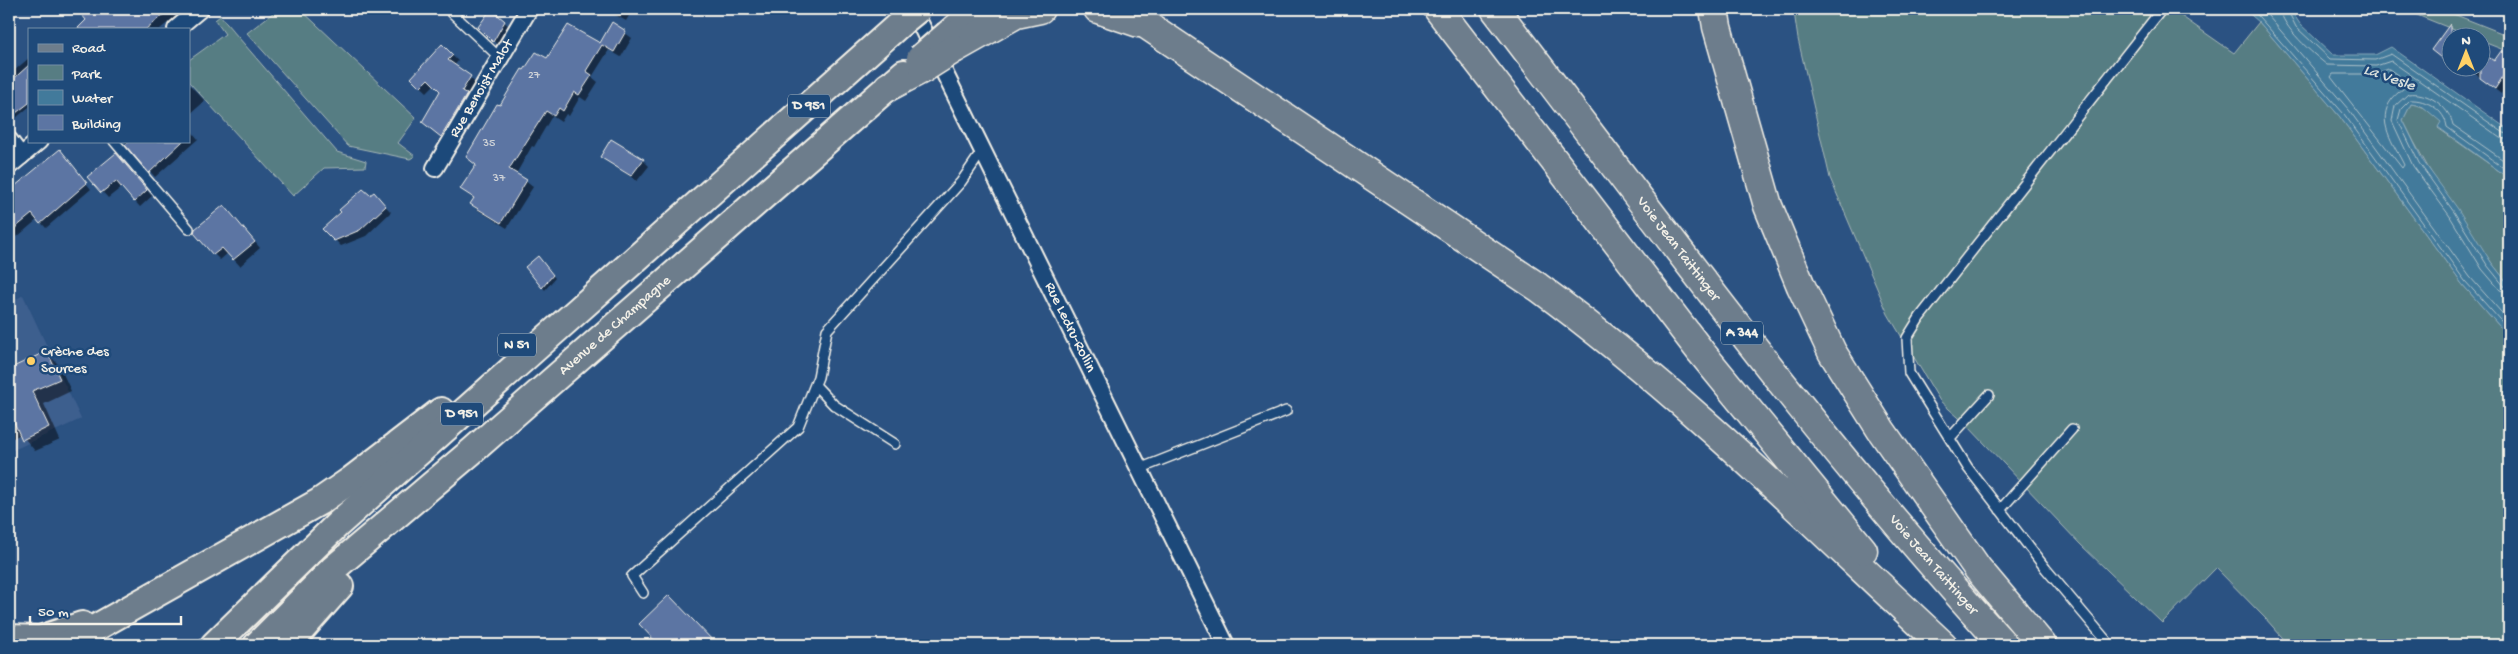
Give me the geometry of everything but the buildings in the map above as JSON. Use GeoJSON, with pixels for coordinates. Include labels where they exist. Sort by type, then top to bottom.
{"type":"FeatureCollection","features":[{"type":"Feature","properties":{"kind":"highway"},"geometry":{"type":"LineString","coordinates":[[888,88],[951,42],[1016,14],[1040,9]]}},
{"type":"Feature","properties":{"kind":"highway"},"geometry":{"type":"LineString","coordinates":[[1098,9],[1150,27]]}},
{"type":"Feature","properties":{"kind":"highway"},"geometry":{"type":"LineString","coordinates":[[1123,9],[1538,287],[1605,336],[1720,436],[1943,645]]}},
{"type":"Feature","properties":{"kind":"highway","name":"A 344"},"geometry":{"type":"LineString","coordinates":[[1438,9],[1701,352],[1821,501],[1943,645]]}},
{"type":"Feature","properties":{"kind":"highway","name":"Voie Jean Taittinger"},"geometry":{"type":"LineString","coordinates":[[1495,9],[1742,332],[1826,437],[1963,600],[2004,645]]}},
{"type":"Feature","properties":{"kind":"highway"},"geometry":{"type":"LineString","coordinates":[[1714,9],[1717,27],[1768,206],[1801,286],[1832,352],[1881,430],[1973,561],[2042,645]]}},
{"type":"Feature","properties":{"kind":"main road"},"geometry":{"type":"LineString","coordinates":[[951,42],[977,9]]}},
{"type":"Feature","properties":{"kind":"main road","name":"D 951"},"geometry":{"type":"LineString","coordinates":[[214,645],[338,524],[911,13]]}},
{"type":"Feature","properties":{"kind":"main road","name":"Avenue de Champagne"},"geometry":{"type":"LineString","coordinates":[[257,645],[333,569],[472,452],[888,88]]}},
{"type":"Feature","properties":{"kind":"main road","name":"N 51"},"geometry":{"type":"LineString","coordinates":[[66,645],[319,502],[351,480],[439,413],[661,222],[715,189]]}},
{"type":"Feature","properties":{"kind":"main road"},"geometry":{"type":"LineString","coordinates":[[288,645],[335,591],[472,452]]}},
{"type":"Feature","properties":{"kind":"main road","name":"N 51"},"geometry":{"type":"LineString","coordinates":[[9,638],[40,639],[125,611]]}},
{"type":"Feature","properties":{"kind":"street"},"geometry":{"type":"LineString","coordinates":[[177,28],[200,9]]}},
{"type":"Feature","properties":{"kind":"street","name":"Rue Benoist Malot"},"geometry":{"type":"LineString","coordinates":[[436,168],[529,9]]}},
{"type":"Feature","properties":{"kind":"street","name":"Rue Ledru-Rollin"},"geometry":{"type":"LineString","coordinates":[[911,13],[983,150],[1226,645]]}},
{"type":"Feature","properties":{"kind":"street"},"geometry":{"type":"LineString","coordinates":[[9,140],[15,161],[38,142]]}},
{"type":"Feature","properties":{"kind":"lane"},"geometry":{"type":"LineString","coordinates":[[448,9],[500,58]]}},
{"type":"Feature","properties":{"kind":"lane"},"geometry":{"type":"LineString","coordinates":[[2110,645],[2046,569],[1968,468],[1909,373],[1908,338],[1920,317],[2162,9]]}},
{"type":"Feature","properties":{"kind":"lane"},"geometry":{"type":"LineString","coordinates":[[115,142],[189,229]]}},
{"type":"Feature","properties":{"kind":"lane"},"geometry":{"type":"LineString","coordinates":[[643,593],[632,576],[798,427],[814,385],[827,330],[961,182],[983,150]]}},
{"type":"Feature","properties":{"kind":"lane"},"geometry":{"type":"LineString","coordinates":[[814,385],[834,405],[895,444]]}},
{"type":"Feature","properties":{"kind":"lane"},"geometry":{"type":"LineString","coordinates":[[1950,438],[1989,395]]}},
{"type":"Feature","properties":{"kind":"lane"},"geometry":{"type":"LineString","coordinates":[[1139,469],[1286,411]]}},
{"type":"Feature","properties":{"kind":"lane"},"geometry":{"type":"LineString","coordinates":[[2000,510],[2072,430]]}},
{"type":"Feature","properties":{"kind":"shaded area","name":"Crèche des Sources"},"geometry":{"type":"Polygon","coordinates":[[[23,295],[81,419],[9,452],[9,304],[23,295]]]}},
{"type":"Feature","properties":{"kind":"green space"},"geometry":{"type":"Polygon","coordinates":[[[278,9],[300,9],[416,118],[398,143],[415,156],[410,159],[348,146],[247,33],[278,9]]]}},
{"type":"Feature","properties":{"kind":"green space"},"geometry":{"type":"Polygon","coordinates":[[[1796,9],[2171,9],[2234,53],[2259,22],[2340,117],[2462,284],[2509,337],[2509,645],[2289,645],[2216,568],[2162,623],[2080,544],[1967,425],[1940,401],[1888,314],[1830,178],[1798,39],[1794,12],[1796,9]]]}},
{"type":"Feature","properties":{"kind":"green space"},"geometry":{"type":"Polygon","coordinates":[[[2402,9],[2441,9],[2489,28],[2450,28],[2402,9]]]}},
{"type":"Feature","properties":{"kind":"green space"},"geometry":{"type":"Polygon","coordinates":[[[220,16],[337,152],[366,161],[365,167],[324,168],[293,196],[190,83],[190,59],[225,34],[215,20],[220,16]]]}},
{"type":"Feature","properties":{"kind":"green space"},"geometry":{"type":"Polygon","coordinates":[[[2490,28],[2509,36],[2509,52],[2490,45],[2490,28]]]}},
{"type":"Feature","properties":{"kind":"green space"},"geometry":{"type":"Polygon","coordinates":[[[2411,104],[2432,112],[2442,122],[2438,128],[2509,178],[2509,285],[2451,205],[2414,142],[2403,120],[2411,104]]]}},
{"type":"Feature","properties":{"kind":"water","name":"La Vesle"},"geometry":{"type":"Polygon","coordinates":[[[2244,9],[2290,9],[2300,24],[2333,55],[2375,55],[2391,47],[2509,130],[2509,178],[2438,127],[2441,122],[2422,106],[2411,104],[2403,120],[2423,161],[2458,209],[2491,262],[2509,285],[2509,337],[2462,284],[2340,117],[2259,22],[2244,9]]]}},
{"type":"Feature","properties":{"kind":"place","name":"Crèche des Sources"},"geometry":{"type":"Point","coordinates":[31,361]}}]}
